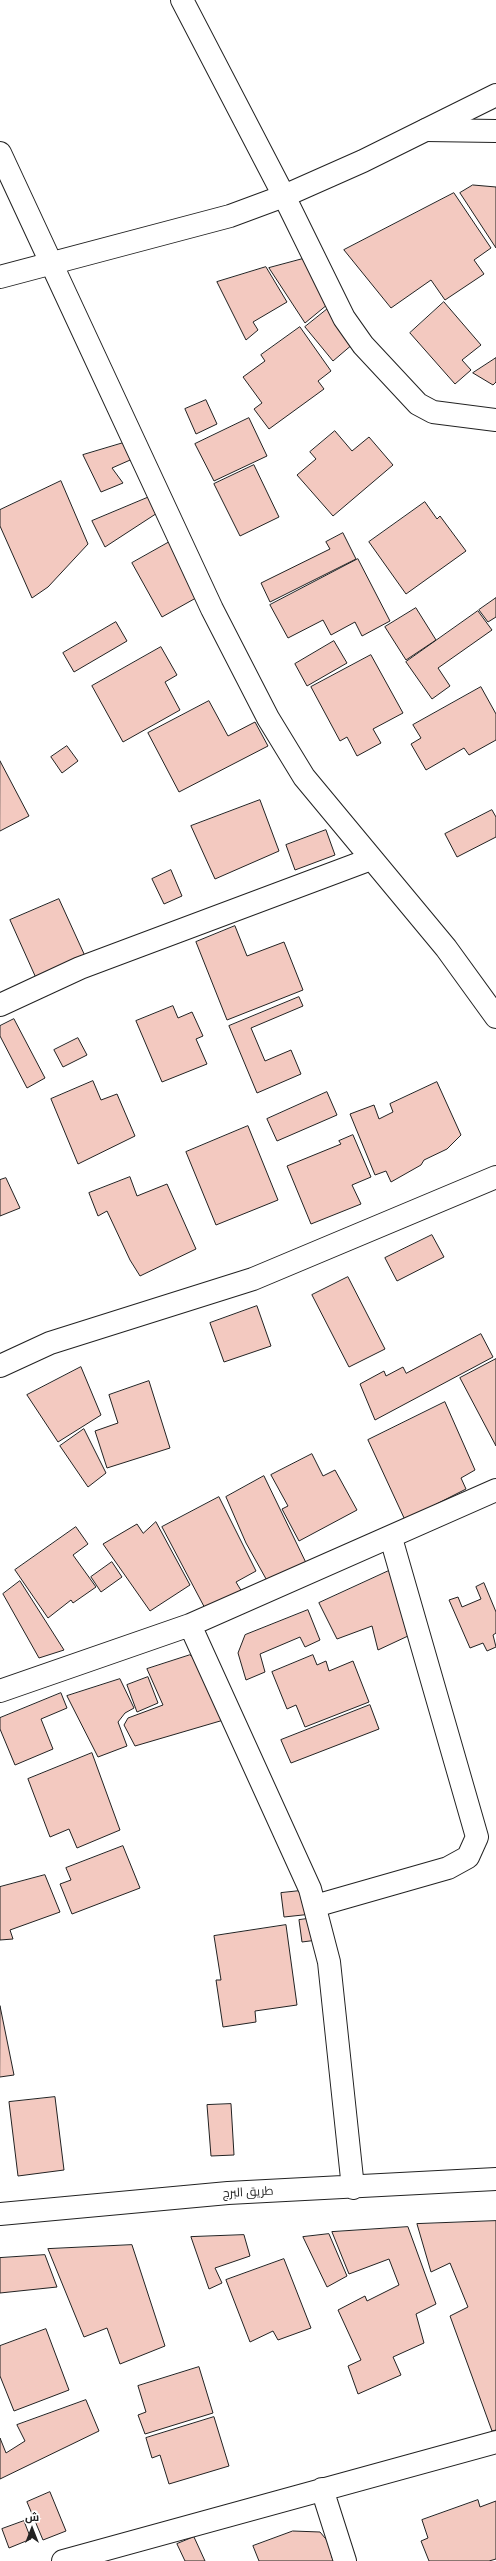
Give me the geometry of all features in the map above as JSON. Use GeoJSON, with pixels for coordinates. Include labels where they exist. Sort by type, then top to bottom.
{"type":"FeatureCollection","features":[{"type":"Feature","properties":{"kind":"street"},"geometry":{"type":"LineString","coordinates":[[182,0],[284,196],[344,318],[363,344],[409,397],[433,412],[496,420]]}},
{"type":"Feature","properties":{"kind":"street"},"geometry":{"type":"LineString","coordinates":[[0,277],[230,216],[284,196],[426,130],[496,95]]}},
{"type":"Feature","properties":{"kind":"street"},"geometry":{"type":"LineString","coordinates":[[426,130],[496,131]]}},
{"type":"Feature","properties":{"kind":"street"},"geometry":{"type":"LineString","coordinates":[[0,153],[212,610],[268,718],[304,777],[446,948],[496,1017]]}},
{"type":"Feature","properties":{"kind":"street"},"geometry":{"type":"LineString","coordinates":[[0,1005],[80,968],[371,859]]}},
{"type":"Feature","properties":{"kind":"street"},"geometry":{"type":"LineString","coordinates":[[0,1366],[50,1343],[253,1279],[496,1177]]}},
{"type":"Feature","properties":{"kind":"street"},"geometry":{"type":"LineString","coordinates":[[0,1691],[190,1625],[391,1538],[496,1490]]}},
{"type":"Feature","properties":{"kind":"street"},"geometry":{"type":"LineString","coordinates":[[315,1906],[448,1868],[468,1858],[476,1837],[391,1538]]}},
{"type":"Feature","properties":{"kind":"street"},"geometry":{"type":"LineString","coordinates":[[190,1625],[310,1889],[315,1906],[329,1962],[353,2188]]}},
{"type":"Feature","properties":{"kind":"street","name":"طريق البرج"},"geometry":{"type":"LineString","coordinates":[[0,2214],[228,2193],[353,2188],[496,2179]]}},
{"type":"Feature","properties":{"kind":"street"},"geometry":{"type":"LineString","coordinates":[[63,2561],[496,2442]]}},
{"type":"Feature","properties":{"kind":"street"},"geometry":{"type":"LineString","coordinates":[[322,2489],[345,2561]]}},
{"type":"Feature","properties":{"kind":"building"},"geometry":{"type":"Polygon","coordinates":[[[473,185],[496,187],[496,248],[460,193],[473,185]]]}},
{"type":"Feature","properties":{"kind":"building"},"geometry":{"type":"Polygon","coordinates":[[[454,193],[491,248],[474,260],[484,274],[445,300],[431,280],[391,308],[344,250],[454,193]]]}},
{"type":"Feature","properties":{"kind":"building"},"geometry":{"type":"Polygon","coordinates":[[[310,257],[339,295],[305,323],[269,268],[310,257]]]}},
{"type":"Feature","properties":{"kind":"building"},"geometry":{"type":"Polygon","coordinates":[[[266,267],[287,302],[253,322],[258,330],[246,340],[217,282],[266,267]]]}},
{"type":"Feature","properties":{"kind":"building"},"geometry":{"type":"Polygon","coordinates":[[[340,299],[367,332],[333,361],[305,327],[340,299]]]}},
{"type":"Feature","properties":{"kind":"building"},"geometry":{"type":"Polygon","coordinates":[[[444,302],[481,345],[462,360],[471,370],[455,384],[410,333],[444,302]]]}},
{"type":"Feature","properties":{"kind":"building"},"geometry":{"type":"Polygon","coordinates":[[[300,327],[331,371],[318,381],[324,389],[269,429],[254,409],[262,403],[243,377],[265,361],[261,355],[300,327]]]}},
{"type":"Feature","properties":{"kind":"building"},"geometry":{"type":"Polygon","coordinates":[[[496,358],[496,382],[493,385],[473,373],[496,358]]]}},
{"type":"Feature","properties":{"kind":"building"},"geometry":{"type":"Polygon","coordinates":[[[206,400],[217,424],[196,434],[185,409],[206,400]]]}},
{"type":"Feature","properties":{"kind":"building"},"geometry":{"type":"Polygon","coordinates":[[[249,418],[267,456],[214,481],[195,444],[249,418]]]}},
{"type":"Feature","properties":{"kind":"building"},"geometry":{"type":"Polygon","coordinates":[[[335,431],[352,451],[369,437],[393,465],[333,516],[297,475],[316,459],[310,452],[335,431]]]}},
{"type":"Feature","properties":{"kind":"building"},"geometry":{"type":"Polygon","coordinates":[[[130,441],[137,457],[112,468],[123,483],[101,492],[83,455],[130,441]]]}},
{"type":"Feature","properties":{"kind":"building"},"geometry":{"type":"Polygon","coordinates":[[[254,465],[279,517],[240,536],[214,484],[254,465]]]}},
{"type":"Feature","properties":{"kind":"building"},"geometry":{"type":"Polygon","coordinates":[[[61,481],[88,544],[48,587],[32,598],[0,526],[0,510],[61,481]]]}},
{"type":"Feature","properties":{"kind":"building"},"geometry":{"type":"Polygon","coordinates":[[[166,490],[171,504],[105,547],[92,521],[166,490]]]}},
{"type":"Feature","properties":{"kind":"building"},"geometry":{"type":"Polygon","coordinates":[[[425,502],[437,519],[440,516],[466,551],[406,594],[369,542],[425,502]]]}},
{"type":"Feature","properties":{"kind":"building"},"geometry":{"type":"Polygon","coordinates":[[[343,533],[356,559],[270,602],[261,583],[330,549],[326,542],[343,533]]]}},
{"type":"Feature","properties":{"kind":"building"},"geometry":{"type":"Polygon","coordinates":[[[173,540],[203,594],[162,617],[132,563],[173,540]]]}},
{"type":"Feature","properties":{"kind":"building"},"geometry":{"type":"Polygon","coordinates":[[[358,559],[390,621],[362,636],[355,622],[331,635],[323,620],[288,638],[270,605],[358,559]]]}},
{"type":"Feature","properties":{"kind":"building"},"geometry":{"type":"Polygon","coordinates":[[[496,598],[496,617],[488,622],[479,610],[496,598]]]}},
{"type":"Feature","properties":{"kind":"building"},"geometry":{"type":"Polygon","coordinates":[[[416,608],[436,640],[406,660],[385,627],[416,608]]]}},
{"type":"Feature","properties":{"kind":"building"},"geometry":{"type":"Polygon","coordinates":[[[478,611],[492,630],[438,668],[450,686],[432,699],[406,662],[478,611]]]}},
{"type":"Feature","properties":{"kind":"building"},"geometry":{"type":"Polygon","coordinates":[[[116,622],[127,641],[74,672],[63,653],[116,622]]]}},
{"type":"Feature","properties":{"kind":"building"},"geometry":{"type":"Polygon","coordinates":[[[334,641],[347,663],[307,686],[295,664],[334,641]]]}},
{"type":"Feature","properties":{"kind":"building"},"geometry":{"type":"Polygon","coordinates":[[[161,647],[177,675],[165,682],[180,710],[123,742],[92,686],[161,647]]]}},
{"type":"Feature","properties":{"kind":"building"},"geometry":{"type":"Polygon","coordinates":[[[371,655],[403,713],[373,729],[381,743],[357,756],[347,737],[340,741],[311,687],[371,655]]]}},
{"type":"Feature","properties":{"kind":"building"},"geometry":{"type":"Polygon","coordinates":[[[481,687],[496,714],[496,740],[469,755],[464,748],[426,770],[411,744],[421,738],[413,725],[481,687]]]}},
{"type":"Feature","properties":{"kind":"building"},"geometry":{"type":"Polygon","coordinates":[[[209,701],[228,736],[255,722],[268,746],[179,792],[148,733],[209,701]]]}},
{"type":"Feature","properties":{"kind":"building"},"geometry":{"type":"Polygon","coordinates":[[[67,746],[78,761],[62,773],[51,757],[67,746]]]}},
{"type":"Feature","properties":{"kind":"building"},"geometry":{"type":"Polygon","coordinates":[[[0,761],[29,816],[0,831],[0,761]]]}},
{"type":"Feature","properties":{"kind":"building"},"geometry":{"type":"Polygon","coordinates":[[[260,800],[279,851],[215,879],[191,826],[260,800]]]}},
{"type":"Feature","properties":{"kind":"building"},"geometry":{"type":"Polygon","coordinates":[[[492,810],[496,817],[496,837],[457,857],[445,834],[492,810]]]}},
{"type":"Feature","properties":{"kind":"building"},"geometry":{"type":"Polygon","coordinates":[[[326,830],[335,855],[295,870],[286,845],[326,830]]]}},
{"type":"Feature","properties":{"kind":"building"},"geometry":{"type":"Polygon","coordinates":[[[171,870],[182,896],[164,904],[152,879],[171,870]]]}},
{"type":"Feature","properties":{"kind":"building"},"geometry":{"type":"Polygon","coordinates":[[[59,899],[85,956],[36,978],[10,920],[59,899]]]}},
{"type":"Feature","properties":{"kind":"building"},"geometry":{"type":"Polygon","coordinates":[[[235,926],[247,956],[284,942],[303,990],[227,1020],[196,942],[235,926]]]}},
{"type":"Feature","properties":{"kind":"building"},"geometry":{"type":"Polygon","coordinates":[[[299,997],[303,1006],[251,1028],[265,1061],[291,1050],[301,1074],[257,1093],[229,1026],[299,997]]]}},
{"type":"Feature","properties":{"kind":"building"},"geometry":{"type":"Polygon","coordinates":[[[173,1006],[178,1018],[192,1012],[203,1036],[196,1039],[207,1064],[162,1082],[136,1021],[173,1006]]]}},
{"type":"Feature","properties":{"kind":"building"},"geometry":{"type":"Polygon","coordinates":[[[14,1019],[45,1078],[27,1088],[0,1036],[0,1026],[14,1019]]]}},
{"type":"Feature","properties":{"kind":"building"},"geometry":{"type":"Polygon","coordinates":[[[78,1038],[87,1055],[63,1067],[54,1050],[78,1038]]]}},
{"type":"Feature","properties":{"kind":"building"},"geometry":{"type":"Polygon","coordinates":[[[93,1081],[101,1100],[117,1094],[135,1136],[78,1164],[51,1099],[93,1081]]]}},
{"type":"Feature","properties":{"kind":"building"},"geometry":{"type":"Polygon","coordinates":[[[437,1082],[461,1135],[447,1149],[424,1160],[421,1165],[391,1182],[386,1171],[375,1175],[350,1114],[374,1105],[379,1119],[393,1112],[390,1104],[437,1082]]]}},
{"type":"Feature","properties":{"kind":"building"},"geometry":{"type":"Polygon","coordinates":[[[327,1092],[337,1115],[277,1141],[267,1119],[327,1092]]]}},
{"type":"Feature","properties":{"kind":"building"},"geometry":{"type":"Polygon","coordinates":[[[248,1126],[278,1200],[216,1225],[186,1152],[248,1126]]]}},
{"type":"Feature","properties":{"kind":"building"},"geometry":{"type":"Polygon","coordinates":[[[353,1135],[371,1177],[352,1185],[361,1204],[311,1224],[287,1166],[341,1144],[339,1141],[353,1135]]]}},
{"type":"Feature","properties":{"kind":"building"},"geometry":{"type":"Polygon","coordinates":[[[130,1177],[137,1196],[167,1184],[196,1249],[140,1276],[130,1260],[107,1211],[98,1216],[89,1193],[130,1177]]]}},
{"type":"Feature","properties":{"kind":"building"},"geometry":{"type":"Polygon","coordinates":[[[6,1178],[20,1208],[0,1216],[0,1180],[6,1178]]]}},
{"type":"Feature","properties":{"kind":"building"},"geometry":{"type":"Polygon","coordinates":[[[432,1235],[444,1257],[397,1281],[385,1258],[432,1235]]]}},
{"type":"Feature","properties":{"kind":"building"},"geometry":{"type":"Polygon","coordinates":[[[348,1277],[385,1349],[349,1367],[312,1295],[348,1277]]]}},
{"type":"Feature","properties":{"kind":"building"},"geometry":{"type":"Polygon","coordinates":[[[257,1306],[271,1346],[224,1362],[210,1323],[257,1306]]]}},
{"type":"Feature","properties":{"kind":"building"},"geometry":{"type":"Polygon","coordinates":[[[481,1334],[493,1357],[375,1420],[360,1384],[384,1371],[386,1376],[403,1367],[406,1373],[481,1334]]]}},
{"type":"Feature","properties":{"kind":"building"},"geometry":{"type":"Polygon","coordinates":[[[496,1359],[496,1446],[460,1378],[496,1359]]]}},
{"type":"Feature","properties":{"kind":"building"},"geometry":{"type":"Polygon","coordinates":[[[81,1367],[101,1415],[58,1442],[27,1395],[81,1367]]]}},
{"type":"Feature","properties":{"kind":"building"},"geometry":{"type":"Polygon","coordinates":[[[149,1381],[170,1448],[107,1468],[95,1431],[118,1423],[109,1395],[149,1381]]]}},
{"type":"Feature","properties":{"kind":"building"},"geometry":{"type":"Polygon","coordinates":[[[445,1402],[475,1470],[461,1478],[466,1489],[405,1520],[368,1440],[445,1402]]]}},
{"type":"Feature","properties":{"kind":"building"},"geometry":{"type":"Polygon","coordinates":[[[84,1429],[106,1473],[88,1487],[60,1446],[84,1429]]]}},
{"type":"Feature","properties":{"kind":"building"},"geometry":{"type":"Polygon","coordinates":[[[312,1454],[323,1476],[335,1470],[357,1510],[299,1541],[282,1509],[288,1506],[271,1475],[312,1454]]]}},
{"type":"Feature","properties":{"kind":"building"},"geometry":{"type":"Polygon","coordinates":[[[264,1476],[309,1569],[270,1586],[246,1543],[226,1497],[264,1476]]]}},
{"type":"Feature","properties":{"kind":"building"},"geometry":{"type":"Polygon","coordinates":[[[219,1497],[256,1571],[236,1582],[245,1597],[208,1614],[162,1527],[219,1497]]]}},
{"type":"Feature","properties":{"kind":"building"},"geometry":{"type":"Polygon","coordinates":[[[156,1522],[190,1585],[150,1611],[103,1544],[137,1524],[143,1533],[156,1522]]]}},
{"type":"Feature","properties":{"kind":"building"},"geometry":{"type":"Polygon","coordinates":[[[76,1527],[88,1544],[73,1555],[96,1587],[73,1603],[71,1600],[48,1618],[15,1570],[76,1527]]]}},
{"type":"Feature","properties":{"kind":"building"},"geometry":{"type":"Polygon","coordinates":[[[112,1562],[122,1577],[101,1592],[91,1577],[112,1562]]]}},
{"type":"Feature","properties":{"kind":"building"},"geometry":{"type":"Polygon","coordinates":[[[393,1569],[423,1629],[378,1650],[372,1626],[337,1639],[319,1603],[393,1569]]]}},
{"type":"Feature","properties":{"kind":"building"},"geometry":{"type":"Polygon","coordinates":[[[20,1581],[64,1650],[39,1658],[3,1594],[20,1581]]]}},
{"type":"Feature","properties":{"kind":"building"},"geometry":{"type":"Polygon","coordinates":[[[484,1583],[496,1612],[496,1633],[493,1635],[496,1647],[487,1651],[483,1643],[470,1648],[449,1600],[458,1597],[462,1607],[481,1599],[476,1587],[484,1583]]]}},
{"type":"Feature","properties":{"kind":"building"},"geometry":{"type":"Polygon","coordinates":[[[308,1610],[320,1640],[305,1647],[300,1637],[260,1654],[265,1672],[246,1680],[238,1653],[245,1635],[308,1610]]]}},
{"type":"Feature","properties":{"kind":"building"},"geometry":{"type":"Polygon","coordinates":[[[190,1655],[204,1664],[227,1719],[135,1746],[124,1725],[128,1718],[163,1705],[147,1669],[190,1655]]]}},
{"type":"Feature","properties":{"kind":"building"},"geometry":{"type":"Polygon","coordinates":[[[313,1655],[317,1665],[326,1661],[329,1671],[353,1661],[369,1702],[305,1727],[296,1705],[287,1709],[272,1672],[313,1655]]]}},
{"type":"Feature","properties":{"kind":"building"},"geometry":{"type":"Polygon","coordinates":[[[148,1677],[158,1703],[137,1712],[127,1685],[148,1677]]]}},
{"type":"Feature","properties":{"kind":"building"},"geometry":{"type":"Polygon","coordinates":[[[120,1679],[134,1708],[125,1713],[118,1722],[127,1746],[98,1757],[67,1696],[120,1679]]]}},
{"type":"Feature","properties":{"kind":"building"},"geometry":{"type":"Polygon","coordinates":[[[61,1693],[67,1708],[41,1719],[53,1749],[15,1765],[0,1729],[0,1718],[61,1693]]]}},
{"type":"Feature","properties":{"kind":"building"},"geometry":{"type":"Polygon","coordinates":[[[370,1705],[379,1729],[291,1763],[281,1740],[370,1705]]]}},
{"type":"Feature","properties":{"kind":"building"},"geometry":{"type":"Polygon","coordinates":[[[92,1753],[120,1830],[77,1848],[69,1829],[50,1837],[28,1779],[92,1753]]]}},
{"type":"Feature","properties":{"kind":"building"},"geometry":{"type":"Polygon","coordinates":[[[123,1846],[140,1888],[72,1914],[60,1884],[71,1880],[66,1868],[123,1846]]]}},
{"type":"Feature","properties":{"kind":"building"},"geometry":{"type":"Polygon","coordinates":[[[45,1875],[60,1912],[10,1930],[13,1939],[0,1940],[0,1887],[45,1875]]]}},
{"type":"Feature","properties":{"kind":"building"},"geometry":{"type":"Polygon","coordinates":[[[309,1890],[312,1914],[284,1917],[281,1893],[309,1890]]]}},
{"type":"Feature","properties":{"kind":"building"},"geometry":{"type":"Polygon","coordinates":[[[322,1917],[325,1939],[302,1942],[299,1920],[322,1917]]]}},
{"type":"Feature","properties":{"kind":"building"},"geometry":{"type":"Polygon","coordinates":[[[286,1925],[297,2005],[255,2011],[256,2022],[223,2027],[216,1980],[221,1980],[214,1936],[286,1925]]]}},
{"type":"Feature","properties":{"kind":"building"},"geometry":{"type":"Polygon","coordinates":[[[0,2006],[14,2075],[0,2077],[0,2006]]]}},
{"type":"Feature","properties":{"kind":"building"},"geometry":{"type":"Polygon","coordinates":[[[55,2097],[64,2170],[18,2176],[9,2102],[55,2097]]]}},
{"type":"Feature","properties":{"kind":"building"},"geometry":{"type":"Polygon","coordinates":[[[231,2104],[234,2155],[211,2156],[207,2105],[231,2104]]]}},
{"type":"Feature","properties":{"kind":"building"},"geometry":{"type":"Polygon","coordinates":[[[496,2221],[496,2430],[492,2431],[450,2316],[468,2307],[450,2263],[431,2272],[417,2224],[496,2221]]]}},
{"type":"Feature","properties":{"kind":"building"},"geometry":{"type":"Polygon","coordinates":[[[408,2227],[436,2304],[416,2314],[424,2343],[393,2357],[401,2375],[358,2394],[348,2366],[361,2360],[338,2310],[365,2296],[367,2301],[399,2285],[389,2259],[349,2274],[332,2232],[408,2227]]]}},
{"type":"Feature","properties":{"kind":"building"},"geometry":{"type":"Polygon","coordinates":[[[329,2234],[347,2276],[327,2287],[303,2237],[329,2234]]]}},
{"type":"Feature","properties":{"kind":"building"},"geometry":{"type":"Polygon","coordinates":[[[244,2235],[250,2256],[215,2268],[222,2283],[209,2289],[191,2237],[244,2235]]]}},
{"type":"Feature","properties":{"kind":"building"},"geometry":{"type":"Polygon","coordinates":[[[132,2245],[165,2346],[120,2364],[107,2328],[84,2337],[48,2249],[132,2245]]]}},
{"type":"Feature","properties":{"kind":"building"},"geometry":{"type":"Polygon","coordinates":[[[45,2255],[57,2287],[0,2293],[0,2258],[45,2255]]]}},
{"type":"Feature","properties":{"kind":"building"},"geometry":{"type":"Polygon","coordinates":[[[284,2259],[311,2328],[278,2340],[273,2331],[250,2342],[226,2280],[284,2259]]]}},
{"type":"Feature","properties":{"kind":"building"},"geometry":{"type":"Polygon","coordinates":[[[46,2329],[69,2390],[14,2411],[0,2376],[0,2346],[46,2329]]]}},
{"type":"Feature","properties":{"kind":"building"},"geometry":{"type":"Polygon","coordinates":[[[199,2367],[213,2413],[145,2434],[138,2415],[146,2412],[138,2386],[199,2367]]]}},
{"type":"Feature","properties":{"kind":"building"},"geometry":{"type":"Polygon","coordinates":[[[86,2400],[99,2431],[0,2479],[0,2438],[6,2453],[25,2441],[17,2425],[86,2400]]]}},
{"type":"Feature","properties":{"kind":"building"},"geometry":{"type":"Polygon","coordinates":[[[214,2417],[229,2466],[169,2484],[160,2455],[152,2458],[146,2438],[214,2417]]]}},
{"type":"Feature","properties":{"kind":"building"},"geometry":{"type":"Polygon","coordinates":[[[50,2492],[66,2531],[43,2540],[27,2502],[50,2492]]]}},
{"type":"Feature","properties":{"kind":"building"},"geometry":{"type":"Polygon","coordinates":[[[478,2500],[480,2507],[496,2501],[496,2559],[489,2561],[429,2561],[421,2541],[428,2538],[422,2520],[478,2500]]]}},
{"type":"Feature","properties":{"kind":"building"},"geometry":{"type":"Polygon","coordinates":[[[24,2521],[31,2539],[9,2548],[2,2529],[24,2521]]]}},
{"type":"Feature","properties":{"kind":"building"},"geometry":{"type":"Polygon","coordinates":[[[293,2531],[320,2532],[331,2545],[332,2558],[340,2561],[259,2561],[253,2546],[293,2531]]]}},
{"type":"Feature","properties":{"kind":"building"},"geometry":{"type":"Polygon","coordinates":[[[194,2537],[205,2561],[185,2561],[177,2544],[194,2537]]]}}]}
